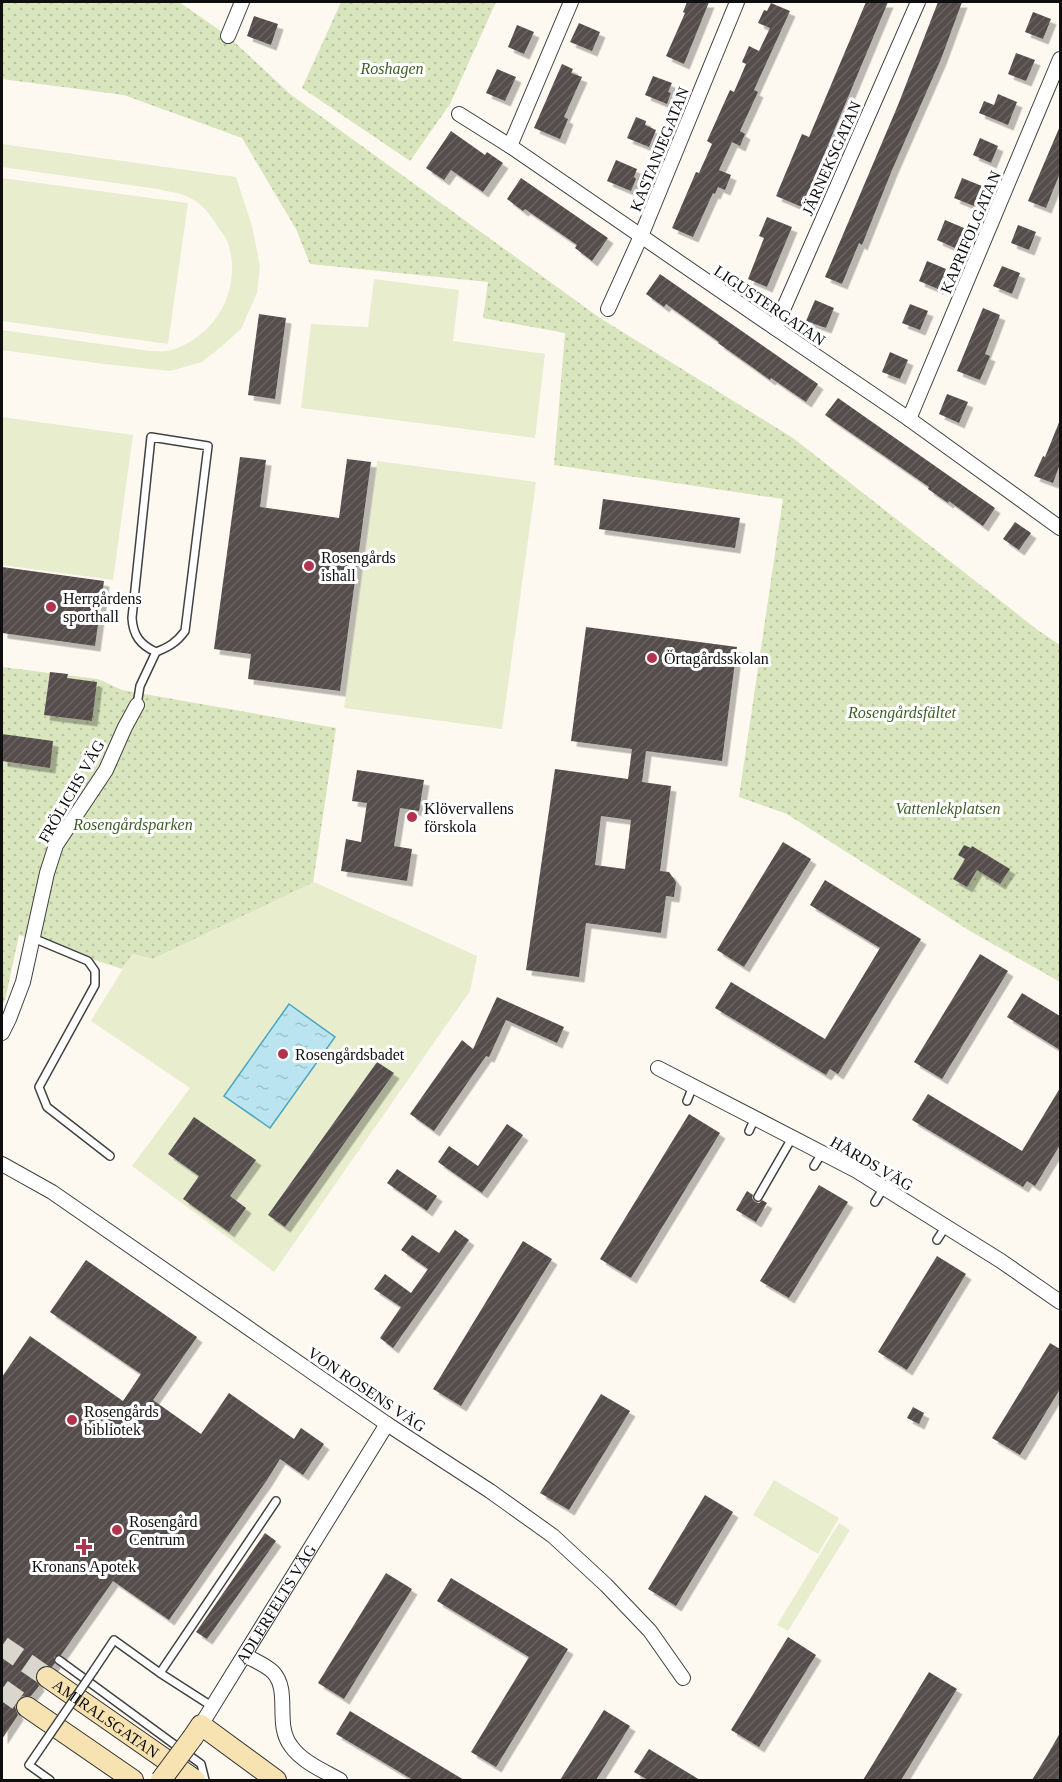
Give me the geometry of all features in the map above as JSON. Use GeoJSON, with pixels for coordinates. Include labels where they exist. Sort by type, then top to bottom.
{"type":"FeatureCollection","features":[{"type":"Feature","properties":{"kind":"main road","name":"AMIRALSGATAN"},"geometry":{"type":"LineString","coordinates":[[46,1677],[195,1780]]}},
{"type":"Feature","properties":{"kind":"main road"},"geometry":{"type":"LineString","coordinates":[[27,1707],[133,1780]]}},
{"type":"Feature","properties":{"kind":"main road"},"geometry":{"type":"LineString","coordinates":[[197,1731],[276,1780]]}},
{"type":"Feature","properties":{"kind":"main road","name":"ADLERFELTS VÄG"},"geometry":{"type":"LineString","coordinates":[[161,1780],[197,1731]]}},
{"type":"Feature","properties":{"kind":"street"},"geometry":{"type":"LineString","coordinates":[[228,36],[242,2]]}},
{"type":"Feature","properties":{"kind":"street"},"geometry":{"type":"LineString","coordinates":[[510,146],[571,2]]}},
{"type":"Feature","properties":{"kind":"street","name":"KASTANJEGATAN"},"geometry":{"type":"LineString","coordinates":[[608,309],[641,236],[737,2]]}},
{"type":"Feature","properties":{"kind":"street","name":"JÄRNEKSGATAN"},"geometry":{"type":"LineString","coordinates":[[775,328],[918,2]]}},
{"type":"Feature","properties":{"kind":"street","name":"KAPRIFOLGATAN"},"geometry":{"type":"LineString","coordinates":[[909,418],[1060,59]]}},
{"type":"Feature","properties":{"kind":"street","name":"LIGUSTERGATAN"},"geometry":{"type":"LineString","coordinates":[[459,114],[510,146],[909,418],[1060,528]]}},
{"type":"Feature","properties":{"kind":"street","name":"FRÖLICHS VÄG"},"geometry":{"type":"LineString","coordinates":[[2,1033],[23,982],[47,873],[56,845],[106,770],[137,705]]}},
{"type":"Feature","properties":{"kind":"street","name":"HÅRDS VÄG"},"geometry":{"type":"LineString","coordinates":[[658,1068],[693,1086],[752,1125],[792,1138],[884,1187],[1060,1302]]}},
{"type":"Feature","properties":{"kind":"street","name":"VON ROSENS VÄG"},"geometry":{"type":"LineString","coordinates":[[2,1164],[52,1192],[553,1536],[606,1585],[650,1631],[683,1678]]}},
{"type":"Feature","properties":{"kind":"street","name":"ADLERFELTS VÄG"},"geometry":{"type":"LineString","coordinates":[[197,1731],[387,1424]]}},
{"type":"Feature","properties":{"kind":"street"},"geometry":{"type":"LineString","coordinates":[[245,1655],[272,1671],[281,1685],[282,1725],[290,1746],[302,1757],[340,1780]]}},
{"type":"Feature","properties":{"kind":"lane"},"geometry":{"type":"LineString","coordinates":[[137,705],[140,686],[156,652],[169,647],[180,639],[185,631],[208,446],[151,437],[132,629],[146,648],[156,652]]}},
{"type":"Feature","properties":{"kind":"lane"},"geometry":{"type":"LineString","coordinates":[[33,938],[88,960],[95,970],[94,985],[39,1087],[47,1107],[110,1156]]}},
{"type":"Feature","properties":{"kind":"lane"},"geometry":{"type":"LineString","coordinates":[[687,1101],[693,1086]]}},
{"type":"Feature","properties":{"kind":"lane"},"geometry":{"type":"LineString","coordinates":[[758,1197],[792,1138]]}},
{"type":"Feature","properties":{"kind":"lane"},"geometry":{"type":"LineString","coordinates":[[814,1166],[822,1153]]}},
{"type":"Feature","properties":{"kind":"lane"},"geometry":{"type":"LineString","coordinates":[[875,1202],[884,1187]]}},
{"type":"Feature","properties":{"kind":"lane"},"geometry":{"type":"LineString","coordinates":[[937,1240],[946,1226]]}},
{"type":"Feature","properties":{"kind":"lane"},"geometry":{"type":"LineString","coordinates":[[160,1673],[276,1501]]}},
{"type":"Feature","properties":{"kind":"lane"},"geometry":{"type":"LineString","coordinates":[[50,1780],[29,1765],[114,1640],[213,1707]]}},
{"type":"Feature","properties":{"kind":"lane"},"geometry":{"type":"LineString","coordinates":[[59,1660],[201,1764],[206,1780]]}},
{"type":"Feature","properties":{"kind":"green space","name":"Rosengårdsfältet"},"geometry":{"type":"Polygon","coordinates":[[[2,2],[179,2],[228,36],[290,94],[600,318],[793,438],[1039,631],[1060,645],[1060,982],[970,931],[787,814],[739,797],[783,499],[554,465],[565,333],[483,318],[488,282],[310,264],[296,229],[242,138],[124,95],[2,79],[2,2]]]}},
{"type":"Feature","properties":{"kind":"green space","name":"Roshagen"},"geometry":{"type":"Polygon","coordinates":[[[341,2],[496,2],[450,104],[410,161],[302,88],[341,2]]]}},
{"type":"Feature","properties":{"kind":"green space"},"geometry":{"type":"Polygon","coordinates":[[[2,144],[236,177],[252,226],[260,266],[257,293],[241,329],[202,362],[170,371],[2,350],[2,330],[150,351],[176,349],[197,337],[216,318],[228,295],[232,269],[226,239],[208,212],[198,202],[181,194],[158,189],[2,167],[2,144]]]}},
{"type":"Feature","properties":{"kind":"green space"},"geometry":{"type":"Polygon","coordinates":[[[2,178],[188,203],[168,344],[2,321],[2,178]]]}},
{"type":"Feature","properties":{"kind":"green space"},"geometry":{"type":"Polygon","coordinates":[[[374,279],[459,290],[453,341],[545,354],[535,438],[301,408],[311,324],[368,327],[374,279]]]}},
{"type":"Feature","properties":{"kind":"green space"},"geometry":{"type":"Polygon","coordinates":[[[2,417],[133,435],[113,580],[2,565],[2,417]]]}},
{"type":"Feature","properties":{"kind":"green space"},"geometry":{"type":"Polygon","coordinates":[[[377,461],[536,482],[502,729],[344,708],[377,461]]]}},
{"type":"Feature","properties":{"kind":"green space","name":"Rosengårdsparken"},"geometry":{"type":"Polygon","coordinates":[[[2,667],[98,679],[122,690],[336,728],[313,883],[153,959],[133,954],[122,969],[19,935],[2,1005],[2,667]]]}},
{"type":"Feature","properties":{"kind":"green space","name":"Rosengårdsbadet"},"geometry":{"type":"Polygon","coordinates":[[[314,882],[477,956],[470,991],[274,1272],[132,1166],[190,1088],[91,1021],[132,954],[153,959],[314,882]]]}},
{"type":"Feature","properties":{"kind":"green space"},"geometry":{"type":"Polygon","coordinates":[[[774,1480],[839,1518],[818,1554],[753,1515],[774,1480]]]}},
{"type":"Feature","properties":{"kind":"green space"},"geometry":{"type":"Polygon","coordinates":[[[839,1523],[850,1530],[788,1631],[777,1625],[839,1523]]]}},
{"type":"Feature","properties":{"kind":"water"},"geometry":{"type":"Polygon","coordinates":[[[289,1004],[335,1037],[270,1128],[224,1096],[289,1004]]]}},
{"type":"Feature","properties":{"kind":"building"},"geometry":{"type":"Polygon","coordinates":[[[687,2],[709,2],[684,64],[666,56],[685,13],[683,12],[687,2]]]}},
{"type":"Feature","properties":{"kind":"building"},"geometry":{"type":"Polygon","coordinates":[[[866,2],[888,2],[802,207],[776,196],[802,134],[809,137],[866,2]]]}},
{"type":"Feature","properties":{"kind":"building"},"geometry":{"type":"Polygon","coordinates":[[[938,2],[962,2],[941,59],[862,245],[859,243],[842,284],[825,277],[898,105],[938,2]]]}},
{"type":"Feature","properties":{"kind":"building"},"geometry":{"type":"Polygon","coordinates":[[[771,3],[790,11],[754,90],[758,92],[740,131],[745,134],[740,146],[732,142],[719,170],[731,175],[725,190],[718,187],[715,194],[713,193],[693,237],[672,228],[696,172],[699,173],[712,144],[707,141],[725,101],[730,90],[734,92],[746,64],[742,62],[749,46],[759,51],[770,28],[758,23],[764,10],[767,11],[771,3]]]}},
{"type":"Feature","properties":{"kind":"building"},"geometry":{"type":"Polygon","coordinates":[[[1033,12],[1051,19],[1043,39],[1025,32],[1033,12]]]}},
{"type":"Feature","properties":{"kind":"building"},"geometry":{"type":"Polygon","coordinates":[[[254,16],[278,24],[271,45],[247,36],[254,16]]]}},
{"type":"Feature","properties":{"kind":"building"},"geometry":{"type":"Polygon","coordinates":[[[579,23],[600,32],[592,51],[570,42],[579,23]]]}},
{"type":"Feature","properties":{"kind":"building"},"geometry":{"type":"Polygon","coordinates":[[[517,25],[534,32],[524,54],[508,47],[517,25]]]}},
{"type":"Feature","properties":{"kind":"building"},"geometry":{"type":"Polygon","coordinates":[[[1016,53],[1035,60],[1026,81],[1008,74],[1016,53]]]}},
{"type":"Feature","properties":{"kind":"building"},"geometry":{"type":"Polygon","coordinates":[[[562,64],[573,69],[571,73],[582,77],[564,117],[568,119],[560,139],[534,128],[562,64]]]}},
{"type":"Feature","properties":{"kind":"building"},"geometry":{"type":"Polygon","coordinates":[[[497,69],[516,77],[505,101],[486,93],[497,69]]]}},
{"type":"Feature","properties":{"kind":"building"},"geometry":{"type":"Polygon","coordinates":[[[653,76],[672,83],[668,92],[671,93],[667,104],[645,95],[653,76]]]}},
{"type":"Feature","properties":{"kind":"building"},"geometry":{"type":"Polygon","coordinates":[[[998,94],[1017,102],[1008,125],[979,113],[984,101],[994,105],[998,94]]]}},
{"type":"Feature","properties":{"kind":"building"},"geometry":{"type":"Polygon","coordinates":[[[636,117],[646,121],[645,125],[656,130],[649,147],[627,138],[636,117]]]}},
{"type":"Feature","properties":{"kind":"building"},"geometry":{"type":"Polygon","coordinates":[[[1060,126],[1060,173],[1046,208],[1028,201],[1060,126]]]}},
{"type":"Feature","properties":{"kind":"building"},"geometry":{"type":"Polygon","coordinates":[[[451,131],[485,155],[487,152],[503,163],[483,192],[451,170],[444,180],[426,168],[451,131]]]}},
{"type":"Feature","properties":{"kind":"building"},"geometry":{"type":"Polygon","coordinates":[[[980,138],[998,146],[991,163],[973,155],[980,138]]]}},
{"type":"Feature","properties":{"kind":"building"},"geometry":{"type":"Polygon","coordinates":[[[616,160],[637,169],[631,191],[607,181],[616,160]]]}},
{"type":"Feature","properties":{"kind":"building"},"geometry":{"type":"Polygon","coordinates":[[[521,178],[608,238],[592,261],[575,248],[577,245],[507,199],[521,178]]]}},
{"type":"Feature","properties":{"kind":"building"},"geometry":{"type":"Polygon","coordinates":[[[962,178],[982,186],[974,206],[954,198],[962,178]]]}},
{"type":"Feature","properties":{"kind":"building"},"geometry":{"type":"Polygon","coordinates":[[[767,217],[792,227],[767,287],[748,279],[764,238],[759,236],[767,217]]]}},
{"type":"Feature","properties":{"kind":"building"},"geometry":{"type":"Polygon","coordinates":[[[945,220],[964,228],[955,248],[937,240],[945,220]]]}},
{"type":"Feature","properties":{"kind":"building"},"geometry":{"type":"Polygon","coordinates":[[[1018,225],[1036,232],[1029,250],[1011,243],[1018,225]]]}},
{"type":"Feature","properties":{"kind":"building"},"geometry":{"type":"Polygon","coordinates":[[[927,261],[946,269],[938,289],[919,281],[927,261]]]}},
{"type":"Feature","properties":{"kind":"building"},"geometry":{"type":"Polygon","coordinates":[[[1002,266],[1020,273],[1012,294],[993,286],[1002,266]]]}},
{"type":"Feature","properties":{"kind":"building"},"geometry":{"type":"Polygon","coordinates":[[[660,274],[818,384],[806,402],[771,378],[770,380],[666,304],[664,307],[646,294],[660,274]]]}},
{"type":"Feature","properties":{"kind":"building"},"geometry":{"type":"Polygon","coordinates":[[[815,300],[834,308],[826,328],[806,321],[815,300]]]}},
{"type":"Feature","properties":{"kind":"building"},"geometry":{"type":"Polygon","coordinates":[[[910,304],[928,311],[920,330],[902,323],[910,304]]]}},
{"type":"Feature","properties":{"kind":"building"},"geometry":{"type":"Polygon","coordinates":[[[983,308],[1000,315],[985,354],[990,356],[980,380],[957,371],[983,308]]]}},
{"type":"Feature","properties":{"kind":"building"},"geometry":{"type":"Polygon","coordinates":[[[259,314],[286,318],[275,399],[248,395],[259,314]]]}},
{"type":"Feature","properties":{"kind":"building"},"geometry":{"type":"Polygon","coordinates":[[[890,352],[908,360],[900,379],[882,372],[890,352]]]}},
{"type":"Feature","properties":{"kind":"building"},"geometry":{"type":"Polygon","coordinates":[[[947,394],[968,402],[959,423],[939,414],[947,394]]]}},
{"type":"Feature","properties":{"kind":"building"},"geometry":{"type":"Polygon","coordinates":[[[838,398],[995,508],[983,526],[825,415],[838,398]]]}},
{"type":"Feature","properties":{"kind":"building"},"geometry":{"type":"Polygon","coordinates":[[[1060,420],[1060,464],[1053,483],[1034,476],[1043,456],[1045,457],[1060,420]]]}},
{"type":"Feature","properties":{"kind":"building","name":"Rosengårds ishall"},"geometry":{"type":"Polygon","coordinates":[[[240,457],[266,460],[260,507],[339,518],[347,459],[371,462],[340,691],[248,679],[251,654],[214,649],[240,457]]]}},
{"type":"Feature","properties":{"kind":"building"},"geometry":{"type":"Polygon","coordinates":[[[603,499],[740,518],[735,548],[599,529],[603,499]]]}},
{"type":"Feature","properties":{"kind":"building"},"geometry":{"type":"Polygon","coordinates":[[[1015,522],[1031,533],[1019,550],[1003,539],[1015,522]]]}},
{"type":"Feature","properties":{"kind":"building","name":"Herrgårdens sporthall"},"geometry":{"type":"Polygon","coordinates":[[[2,567],[104,581],[95,646],[2,633],[2,567]]]}},
{"type":"Feature","properties":{"kind":"building"},"geometry":{"type":"Polygon","coordinates":[[[586,627],[737,647],[722,761],[646,751],[642,782],[671,786],[660,871],[669,872],[676,882],[674,897],[666,896],[661,933],[586,923],[579,977],[526,970],[555,769],[628,779],[632,749],[571,741],[586,627]],[[601,816],[595,865],[625,869],[631,820],[601,816]]]}},
{"type":"Feature","properties":{"kind":"building"},"geometry":{"type":"Polygon","coordinates":[[[50,672],[68,674],[67,678],[97,682],[92,721],[44,715],[50,672]]]}},
{"type":"Feature","properties":{"kind":"building"},"geometry":{"type":"Polygon","coordinates":[[[2,734],[53,741],[50,768],[2,761],[2,734]]]}},
{"type":"Feature","properties":{"kind":"building"},"geometry":{"type":"Polygon","coordinates":[[[357,770],[424,780],[419,811],[400,808],[394,846],[412,849],[407,881],[341,871],[346,839],[361,842],[367,803],[352,801],[357,770]]]}},
{"type":"Feature","properties":{"kind":"building"},"geometry":{"type":"Polygon","coordinates":[[[783,842],[811,859],[744,967],[717,950],[783,842]]]}},
{"type":"Feature","properties":{"kind":"building"},"geometry":{"type":"Polygon","coordinates":[[[964,845],[971,848],[972,846],[1010,869],[1000,884],[977,870],[967,887],[953,879],[965,859],[958,855],[964,845]]]}},
{"type":"Feature","properties":{"kind":"building"},"geometry":{"type":"Polygon","coordinates":[[[825,880],[921,939],[838,1074],[830,1069],[826,1075],[715,1008],[731,982],[825,1039],[880,948],[810,905],[825,880]]]}},
{"type":"Feature","properties":{"kind":"building"},"geometry":{"type":"Polygon","coordinates":[[[980,954],[1008,971],[942,1079],[914,1062],[980,954]]]}},
{"type":"Feature","properties":{"kind":"building"},"geometry":{"type":"Polygon","coordinates":[[[1022,993],[1060,1016],[1060,1050],[1007,1017],[1022,993]]]}},
{"type":"Feature","properties":{"kind":"building"},"geometry":{"type":"Polygon","coordinates":[[[497,997],[564,1027],[557,1043],[506,1020],[489,1057],[486,1056],[434,1131],[410,1114],[462,1040],[473,1049],[497,997]]]}},
{"type":"Feature","properties":{"kind":"building"},"geometry":{"type":"Polygon","coordinates":[[[377,1062],[394,1073],[285,1227],[268,1215],[377,1062]]]}},
{"type":"Feature","properties":{"kind":"building"},"geometry":{"type":"Polygon","coordinates":[[[1060,1088],[1060,1145],[1035,1186],[1027,1181],[1023,1187],[912,1120],[928,1094],[1022,1151],[1060,1088]]]}},
{"type":"Feature","properties":{"kind":"building"},"geometry":{"type":"Polygon","coordinates":[[[689,1114],[720,1133],[631,1278],[600,1259],[689,1114]]]}},
{"type":"Feature","properties":{"kind":"building"},"geometry":{"type":"Polygon","coordinates":[[[194,1117],[256,1160],[230,1196],[246,1208],[229,1232],[183,1199],[199,1176],[168,1154],[194,1117]]]}},
{"type":"Feature","properties":{"kind":"building"},"geometry":{"type":"Polygon","coordinates":[[[507,1124],[523,1135],[482,1193],[438,1162],[449,1146],[478,1166],[507,1124]]]}},
{"type":"Feature","properties":{"kind":"building"},"geometry":{"type":"Polygon","coordinates":[[[397,1169],[437,1196],[427,1211],[387,1183],[397,1169]]]}},
{"type":"Feature","properties":{"kind":"building"},"geometry":{"type":"Polygon","coordinates":[[[819,1185],[848,1202],[789,1298],[760,1281],[819,1185]]]}},
{"type":"Feature","properties":{"kind":"building"},"geometry":{"type":"Polygon","coordinates":[[[747,1191],[753,1195],[755,1202],[759,1203],[762,1200],[767,1203],[756,1222],[736,1210],[747,1191]]]}},
{"type":"Feature","properties":{"kind":"building"},"geometry":{"type":"Polygon","coordinates":[[[455,1230],[469,1240],[393,1348],[380,1338],[401,1307],[374,1289],[385,1274],[411,1293],[428,1269],[401,1250],[412,1235],[439,1253],[455,1230]]]}},
{"type":"Feature","properties":{"kind":"building"},"geometry":{"type":"Polygon","coordinates":[[[523,1241],[552,1259],[461,1406],[433,1389],[523,1241]]]}},
{"type":"Feature","properties":{"kind":"building"},"geometry":{"type":"Polygon","coordinates":[[[937,1256],[966,1274],[907,1370],[878,1352],[937,1256]]]}},
{"type":"Feature","properties":{"kind":"building","name":"Rosengård Centrum"},"geometry":{"type":"Polygon","coordinates":[[[86,1260],[197,1337],[153,1400],[201,1434],[229,1393],[294,1439],[301,1428],[324,1444],[303,1475],[280,1459],[169,1620],[113,1581],[61,1655],[54,1657],[55,1663],[52,1667],[42,1666],[38,1670],[35,1677],[39,1686],[31,1696],[22,1696],[18,1700],[15,1707],[18,1715],[2,1739],[2,1377],[30,1336],[123,1401],[141,1374],[50,1312],[86,1260]]]}},
{"type":"Feature","properties":{"kind":"building"},"geometry":{"type":"Polygon","coordinates":[[[1050,1343],[1060,1349],[1060,1389],[1020,1455],[992,1438],[1050,1343]]]}},
{"type":"Feature","properties":{"kind":"building"},"geometry":{"type":"Polygon","coordinates":[[[601,1394],[630,1411],[569,1510],[540,1493],[601,1394]]]}},
{"type":"Feature","properties":{"kind":"building"},"geometry":{"type":"Polygon","coordinates":[[[913,1407],[924,1413],[919,1424],[907,1418],[913,1407]]]}},
{"type":"Feature","properties":{"kind":"building"},"geometry":{"type":"Polygon","coordinates":[[[705,1495],[733,1512],[676,1606],[648,1589],[705,1495]]]}},
{"type":"Feature","properties":{"kind":"building"},"geometry":{"type":"Polygon","coordinates":[[[265,1533],[276,1541],[207,1639],[196,1632],[265,1533]]]}},
{"type":"Feature","properties":{"kind":"building"},"geometry":{"type":"Polygon","coordinates":[[[386,1573],[412,1589],[344,1699],[318,1683],[386,1573]]]}},
{"type":"Feature","properties":{"kind":"building"},"geometry":{"type":"Polygon","coordinates":[[[451,1578],[568,1649],[496,1767],[471,1752],[529,1657],[437,1601],[451,1578]]]}},
{"type":"Feature","properties":{"kind":"building"},"geometry":{"type":"Polygon","coordinates":[[[788,1637],[816,1655],[759,1747],[731,1730],[788,1637]]]}},
{"type":"Feature","properties":{"kind":"building"},"geometry":{"type":"Polygon","coordinates":[[[929,1672],[957,1689],[901,1780],[863,1780],[929,1672]]]}},
{"type":"Feature","properties":{"kind":"building"},"geometry":{"type":"Polygon","coordinates":[[[604,1710],[630,1726],[596,1780],[560,1780],[604,1710]]]}},
{"type":"Feature","properties":{"kind":"building"},"geometry":{"type":"Polygon","coordinates":[[[350,1711],[464,1780],[413,1780],[336,1734],[350,1711]]]}},
{"type":"Feature","properties":{"kind":"building"},"geometry":{"type":"Polygon","coordinates":[[[1060,1733],[1060,1780],[1032,1780],[1048,1754],[1060,1733]]]}},
{"type":"Feature","properties":{"kind":"building"},"geometry":{"type":"Polygon","coordinates":[[[649,1749],[700,1780],[648,1780],[634,1772],[649,1749]]]}},
{"type":"Feature","properties":{"kind":"tunnel"},"geometry":{"type":"LineString","coordinates":[[2,1646],[47,1677]]}},
{"type":"Feature","properties":{"kind":"tunnel"},"geometry":{"type":"LineString","coordinates":[[2,1689],[27,1707]]}},
{"type":"Feature","properties":{"kind":"place","name":"Rosengårds ishall"},"geometry":{"type":"Point","coordinates":[309,566]}},
{"type":"Feature","properties":{"kind":"place","name":"Herrgårdens sporthall"},"geometry":{"type":"Point","coordinates":[51,607]}},
{"type":"Feature","properties":{"kind":"place","name":"Örtagårdsskolan"},"geometry":{"type":"Point","coordinates":[652,658]}},
{"type":"Feature","properties":{"kind":"place","name":"Klövervallens förskola"},"geometry":{"type":"Point","coordinates":[412,817]}},
{"type":"Feature","properties":{"kind":"place","name":"Rosengårdsbadet"},"geometry":{"type":"Point","coordinates":[283,1054]}},
{"type":"Feature","properties":{"kind":"place","name":"Rosengårds bibliotek"},"geometry":{"type":"Point","coordinates":[72,1420]}},
{"type":"Feature","properties":{"kind":"place","name":"Rosengård Centrum"},"geometry":{"type":"Point","coordinates":[117,1530]}},
{"type":"Feature","properties":{"kind":"place","name":"Kronans Apotek"},"geometry":{"type":"Point","coordinates":[84,1547]}},
{"type":"Feature","properties":{"kind":"park label","name":"Vattenlekplatsen"},"geometry":{"type":"Point","coordinates":[948,808]}}]}
